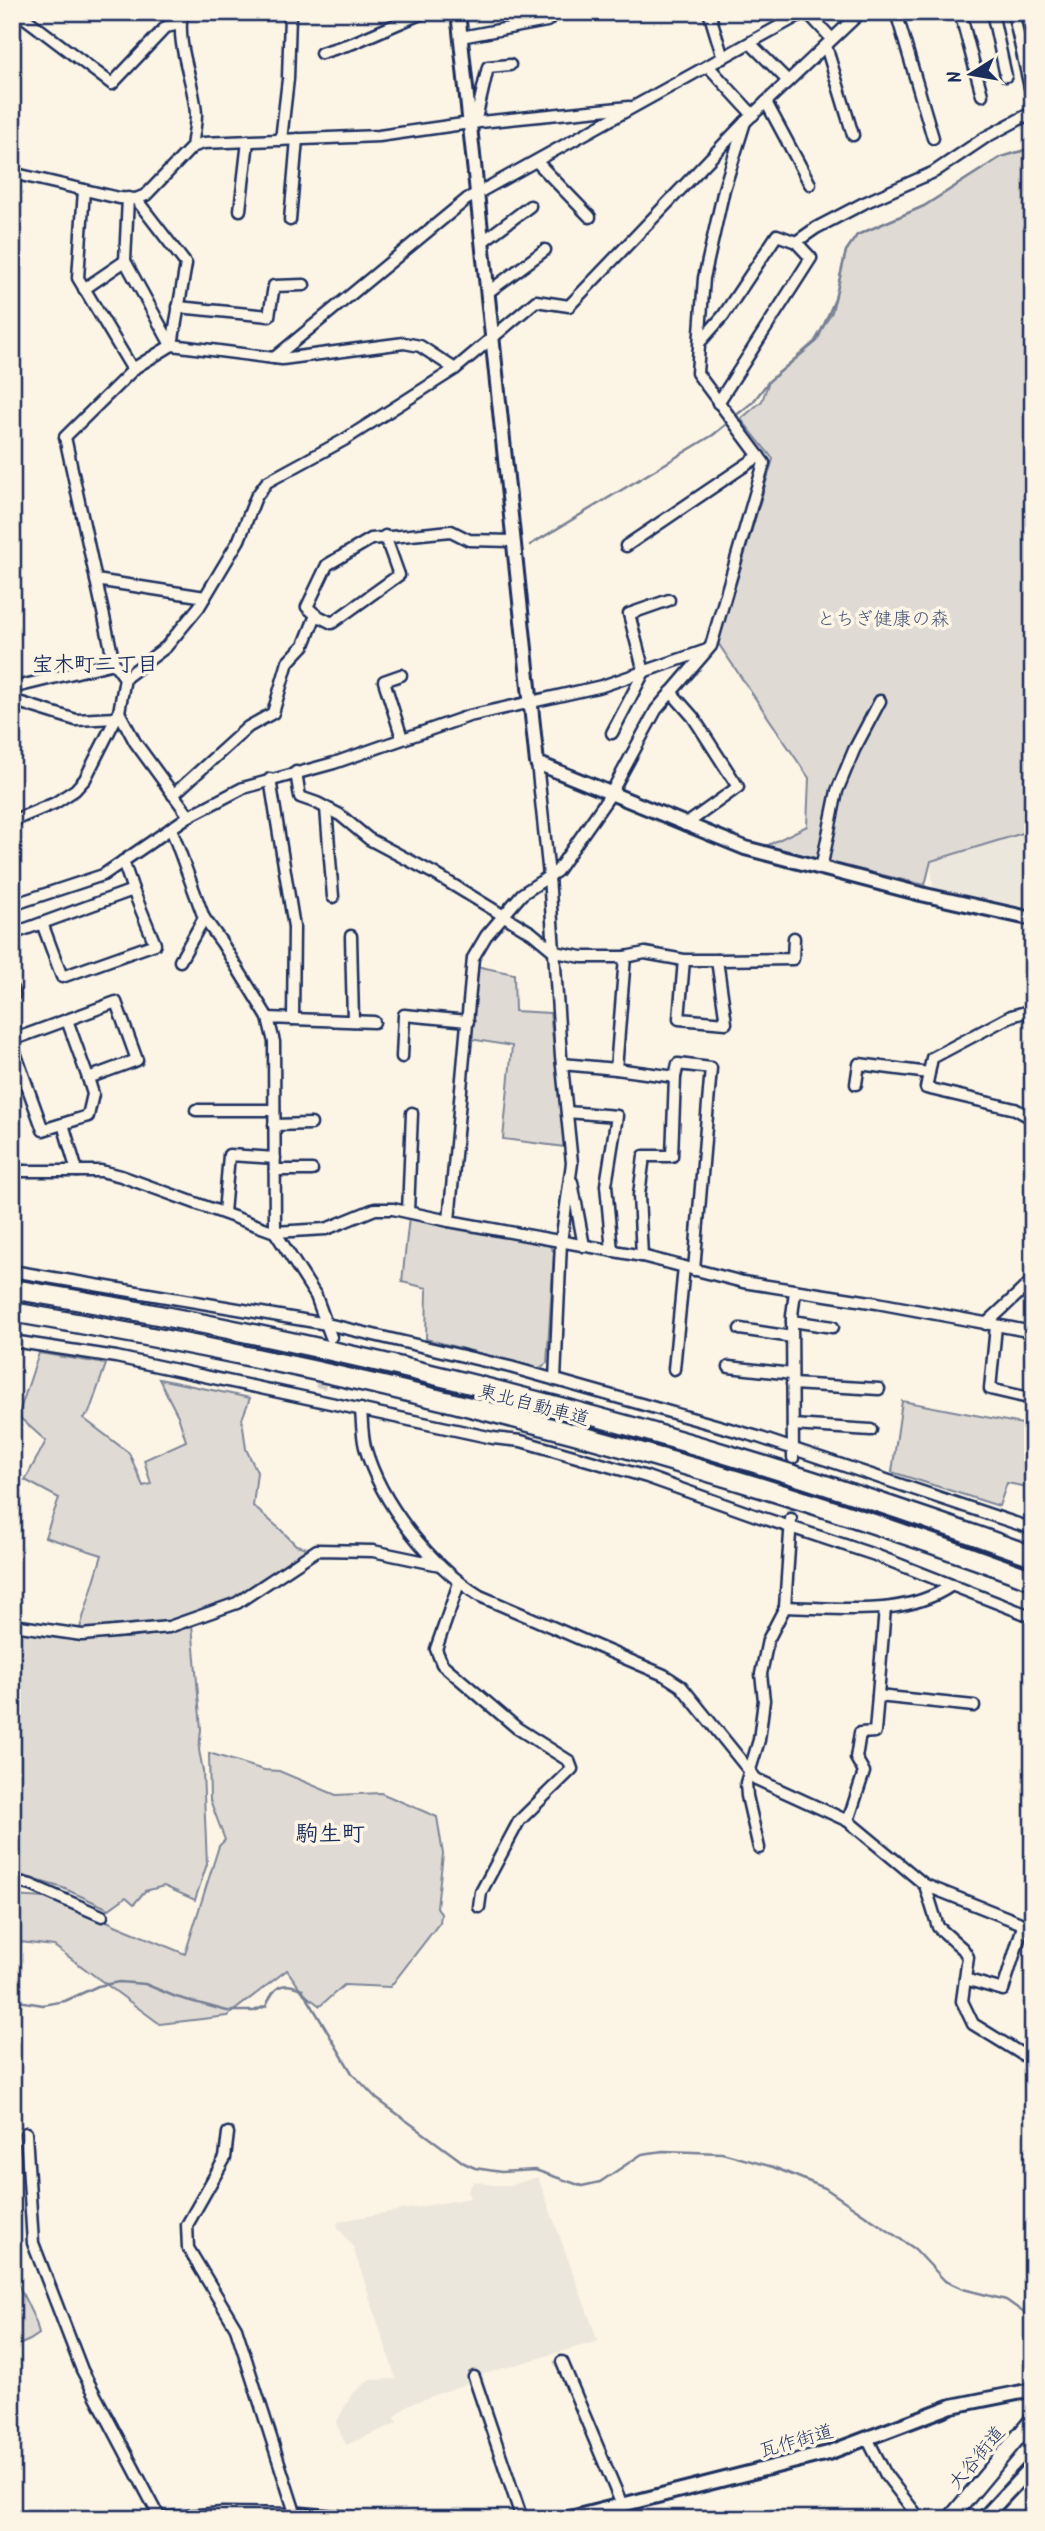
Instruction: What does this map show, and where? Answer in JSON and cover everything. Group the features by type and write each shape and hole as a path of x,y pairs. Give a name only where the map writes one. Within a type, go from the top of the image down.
{"highway":[{"name":"東北自動車道","path":"12,1289 237,1332 496,1391 780,1471 1033,1556"},
{"name":"東北自動車道","path":"12,1312 226,1353 492,1414 775,1493 1033,1580"}],"main road":[{"name":"大谷街道","path":"950,2519 1033,2419"}],"street":[{"path":"18,12 113,84 166,27 180,24"},
{"path":"182,12 182,47 196,115 192,147"},
{"path":"321,53 353,43 425,12"},
{"path":"458,12 473,123 486,293 549,876 572,1163 561,1242 555,1380"},
{"path":"461,37 547,21 556,12"},
{"path":"709,12 723,58"},
{"path":"274,358 467,199 806,12 829,43 853,135"},
{"path":"12,821 55,803 75,790 85,779 118,715 125,678 166,647 205,597 239,540 256,497 267,482 344,440 455,369 536,301 569,306 748,119 861,12"},
{"path":"896,12 933,138"},
{"path":"960,12 982,95"},
{"path":"992,12 1006,76"},
{"path":"1013,12 1033,101"},
{"path":"281,140 288,79 290,16"},
{"path":"750,43 788,81"},
{"path":"473,123 488,67 510,65"},
{"path":"708,66 748,119"},
{"path":"766,102 810,184"},
{"path":"12,173 132,198 146,195 192,147 203,143 379,136 633,106"},
{"path":"796,242 816,228 864,203 934,172 986,136 1033,112"},
{"path":"449,1221 473,958 486,936 522,894 557,871 610,795 656,710 711,646 764,463 697,373 704,278 724,190 748,119"},
{"path":"290,220 297,139"},
{"path":"240,210 248,141"},
{"path":"537,162 590,217"},
{"path":"84,190 78,278 133,370"},
{"path":"132,198 125,261 172,345"},
{"path":"132,198 186,264 172,345"},
{"path":"482,242 530,206"},
{"path":"699,342 723,316 777,235 796,242 811,258 719,402"},
{"path":"486,293 545,250"},
{"path":"84,289 125,261"},
{"path":"178,307 269,316 274,286 304,285"},
{"path":"125,678 114,663 65,437 133,370 172,345 282,359 404,343 420,346 455,369"},
{"path":"626,546 759,456"},
{"path":"385,536 399,575 332,623 307,607 327,565 371,539 385,536 451,531 469,540 512,541"},
{"path":"96,580 205,597"},
{"path":"612,733 644,672 629,614 669,600"},
{"path":"173,795 248,727 273,713 288,662 304,645 316,615"},
{"path":"12,905 103,874 189,816 243,788 334,763 469,716 602,686 708,650"},
{"path":"12,688 114,663"},
{"path":"401,675 384,681 402,738"},
{"path":"671,692 693,717 738,787 685,825"},
{"path":"12,700 76,719 118,715"},
{"path":"821,869 837,792 854,750 880,701"},
{"path":"118,715 189,816"},
{"path":"537,764 745,848 821,869 1033,919"},
{"path":"296,772 300,797 326,808 369,839 435,874 532,933 555,952 582,957 625,957 645,953 684,960 717,961 793,959 794,938"},
{"path":"270,779 294,927 293,1019"},
{"path":"326,808 333,897"},
{"path":"171,828 204,918 268,1018 274,1042 275,1232 316,1296 331,1337"},
{"path":"42,923 62,977 155,944 123,861"},
{"path":"12,934 133,890"},
{"path":"180,961 204,918"},
{"path":"351,936 353,1021"},
{"path":"616,1069 625,957"},
{"path":"684,960 678,1019 726,1023 717,961"},
{"path":"12,989 15,995 12,996"},
{"path":"14,1041 116,1003 137,1060 88,1078"},
{"path":"1033,1010 1011,1016 932,1058 926,1088 1015,1110 1033,1119"},
{"path":"402,1057 404,1015 468,1021"},
{"path":"268,1018 374,1022"},
{"path":"12,1023 14,1041 43,1130 88,1116 93,1094 67,1020"},
{"path":"562,1064 675,1077"},
{"path":"856,1084 859,1064 929,1073"},
{"path":"642,1256 639,1195 644,1156 672,1156 675,1077 678,1065 710,1068 689,1268 674,1369"},
{"path":"196,1110 274,1110"},
{"path":"567,1111 617,1116 606,1185 612,1251"},
{"path":"408,1212 412,1113"},
{"path":"62,1124 77,1171"},
{"path":"274,1125 311,1124"},
{"path":"224,1213 229,1155 275,1158"},
{"path":"275,1170 312,1170"},
{"path":"12,1171 101,1171 275,1232 326,1229 375,1209 394,1209 642,1256 743,1282 1033,1332"},
{"path":"571,1175 584,1246"},
{"path":"12,1271 327,1324 555,1380 1033,1529"},
{"path":"1033,1280 991,1325 990,1389 1033,1399"},
{"path":"793,1453 792,1321 795,1290"},
{"path":"792,1321 833,1326"},
{"path":"740,1329 792,1337"},
{"path":"12,1341 116,1357 493,1438 521,1441 647,1477 791,1523 1033,1617"},
{"path":"729,1367 792,1379 879,1390"},
{"path":"317,1399 320,1388"},
{"path":"361,1409 365,1448 400,1520 459,1583 480,1596 664,1675 681,1686 757,1779 848,1821 925,1885 1023,1926 1033,1933"},
{"path":"793,1425 871,1430"},
{"path":"759,1849 746,1783 759,1740 764,1700 761,1674 768,1640 785,1607 791,1523"},
{"path":"12,1622 20,1626 82,1635 169,1627 237,1603 317,1550 373,1551 441,1565"},
{"path":"459,1583 436,1649 442,1664 517,1728 569,1761 572,1769 519,1822 481,1892 479,1908"},
{"path":"785,1607 885,1608 912,1604 937,1595 952,1585"},
{"path":"848,1821 863,1772 856,1758 860,1733 875,1732 885,1608"},
{"path":"878,1696 974,1706"},
{"path":"12,1880 31,1885 102,1916"},
{"path":"925,1885 938,1927 963,1949 968,1957 962,2001 973,2024 1033,2061"},
{"path":"965,1979 1003,1990 1023,1926 1033,1919"},
{"path":"26,2133 33,2243 82,2370 155,2518 222,2513 353,2519"},
{"path":"228,2133 225,2158 187,2225 188,2248 236,2328 297,2517"},
{"path":"562,2362 622,2505"},
{"path":"474,2377 522,2519"},
{"name":"瓦作街道","path":"566,2519 828,2453 952,2406 1032,2389"},
{"path":"867,2438 886,2475 920,2519"},
{"path":"983,2519 1033,2465"}],"shaded area":[{"path":"1033,832 1033,912 933,889 931,861"},
{"path":"538,2177 598,2341 474,2377 468,2383 408,2405 395,2417 397,2423 346,2445 336,2423 351,2395 369,2380 396,2379 353,2247 337,2226 339,2221 470,2198 468,2191 474,2181 511,2185"}],"green space":[{"name":"とちぎ健康の森","path":"1033,147 1033,830 931,861 925,885 766,846 807,826 809,778 718,643 773,459 741,419 762,401 769,381 814,342 832,312 846,251 857,235 924,206 1001,157"},
{"path":"476,966 514,974 515,1011 550,1013 565,1147 503,1139 512,1046 470,1039"},
{"path":"409,1217 549,1245 554,1252 547,1363 538,1369 426,1339 427,1288 402,1282"},
{"path":"39,1353 106,1364 89,1413 83,1418 129,1453 143,1486 151,1484 144,1460 186,1441 178,1416 159,1379 250,1398 242,1419 246,1449 257,1472 253,1506 296,1545 311,1549 227,1607 183,1620 79,1631 102,1555 45,1537 59,1498 25,1480 46,1441 18,1416"},
{"path":"902,1401 1033,1426 1033,1488 1007,1483 999,1506 892,1472"},
{"path":"12,1624 78,1636 127,1638 192,1624 201,1729 199,1750 203,1771 207,1864 195,1900 164,1886 145,1891 134,1904 126,1897 109,1909 63,1888 12,1873"},
{"path":"209,1753 264,1770 279,1771 336,1795 381,1793 437,1817 443,1854 437,1907 441,1914 440,1922 390,1987 344,1985 320,2006 304,1994 287,1970 227,2016 160,2024 54,1946 12,1941 12,1896 64,1899 115,1925 185,1954 219,1846 225,1840 210,1800"},
{"path":"12,2272 39,2334 12,2348"}],"waterway":[{"path":"734,417 753,402 769,381 817,341 835,299 846,251 857,235 924,206 1001,157 1033,148"},
{"path":"530,545 713,435 729,422"},
{"path":"12,2000 43,2005 65,2001 98,1986 119,1982 145,1984 176,1997 227,2011 254,2011 266,2006 279,1987 295,1986 302,1989 352,2073 377,2099 464,2163 475,2168 501,2172 535,2170 582,2186 600,2182 642,2154 663,2151 722,2153 773,2167 825,2188 915,2249 945,2281 963,2289 1006,2300 1033,2319"}],"tunnel":[{"path":"320,1388 329,1348"},
{"path":"791,1519 793,1458"}],"district":[{"name":"宝木町二丁目","path":"95,664"},
{"name":"駒生町","path":"330,1833"}]}
